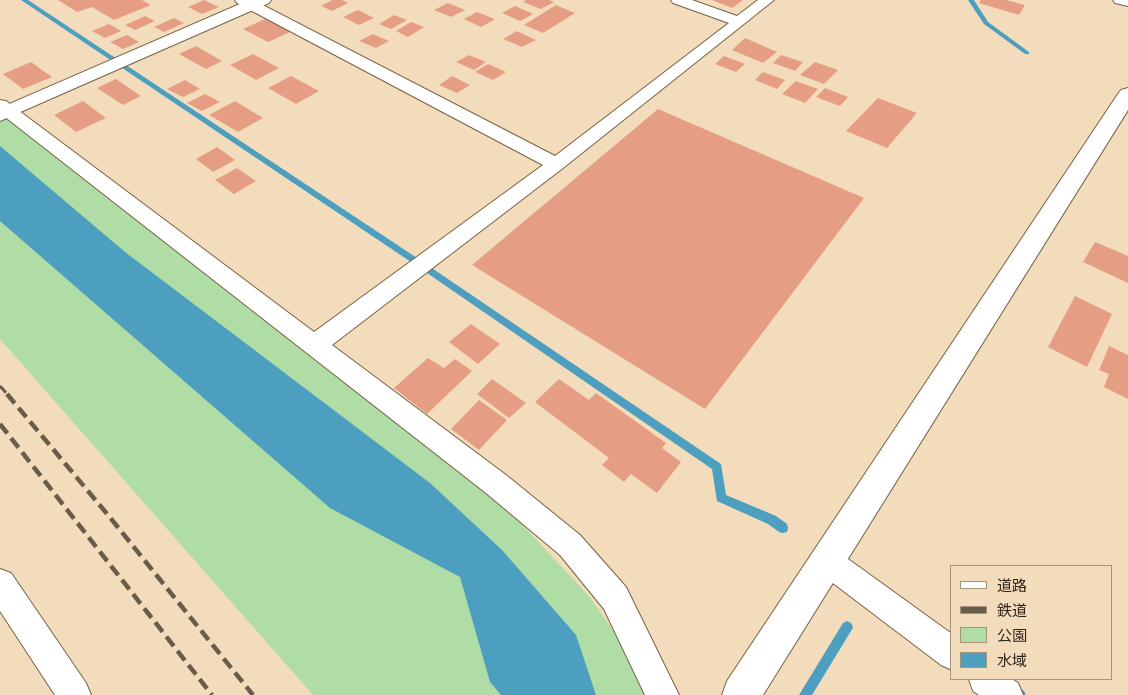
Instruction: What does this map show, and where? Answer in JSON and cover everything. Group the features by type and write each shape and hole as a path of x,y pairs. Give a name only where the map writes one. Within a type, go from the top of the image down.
{"street":[{"path":"678,0 738,21"},
{"path":"314,345 556,164 767,0"},
{"path":"1120,0 1128,2"},
{"path":"3,111 105,69 252,2 556,164"},
{"path":"741,695 837,569 1128,94"},
{"path":"3,111 496,484 570,545 615,598 662,695"},
{"path":"837,569 950,652"},
{"path":"0,584 74,695"},
{"path":"985,680 1006,695"}],"green space":[{"path":"0,103 453,451 589,596 658,695 313,695 0,339"}],"water":[{"path":"0,146 125,252 430,483 502,550 576,635 596,695 501,695 490,682 460,577 330,508 0,221"}],"building":[{"path":"58,0 142,0 151,5 114,20 92,7 77,12"},
{"path":"204,0 219,7 202,14 188,7"},
{"path":"332,0 342,0 348,3 332,11 321,6"},
{"path":"526,0 549,0 554,2 541,9 523,2"},
{"path":"712,0 743,0 732,8"},
{"path":"981,0 1006,0 1025,5 1019,15 979,3"},
{"path":"448,3 465,10 451,17 434,10"},
{"path":"556,5 575,13 543,33 524,25"},
{"path":"515,6 533,14 520,21 502,13"},
{"path":"358,10 374,18 359,25 343,17"},
{"path":"477,12 495,19 481,27 464,19"},
{"path":"394,15 407,20 391,29 379,24"},
{"path":"145,16 155,21 135,30 125,25"},
{"path":"174,18 184,23 164,32 154,27"},
{"path":"265,19 290,32 268,42 243,29"},
{"path":"411,22 424,27 408,37 396,31"},
{"path":"109,24 121,31 105,38 92,31"},
{"path":"517,31 536,40 522,47 503,39"},
{"path":"373,34 389,41 376,48 359,41"},
{"path":"127,35 139,42 123,49 110,42"},
{"path":"745,38 777,52 763,63 732,50"},
{"path":"196,46 222,61 206,69 179,54"},
{"path":"253,54 279,68 256,80 230,65"},
{"path":"469,55 486,62 474,70 456,62"},
{"path":"781,55 803,62 795,71 773,63"},
{"path":"724,56 745,64 736,72 715,64"},
{"path":"31,62 52,77 23,89 3,74"},
{"path":"815,62 838,70 824,84 800,75"},
{"path":"488,64 506,72 493,80 475,72"},
{"path":"763,72 785,80 777,89 755,80"},
{"path":"291,76 319,91 296,104 268,88"},
{"path":"452,76 470,85 457,93 439,85"},
{"path":"116,79 141,96 123,105 97,88"},
{"path":"185,80 200,89 183,97 167,89"},
{"path":"796,81 818,89 805,103 782,94"},
{"path":"825,88 848,97 840,106 816,97"},
{"path":"205,94 220,102 202,111 187,103"},
{"path":"878,98 917,113 887,148 846,131"},
{"path":"83,101 106,118 76,132 54,115"},
{"path":"235,101 263,118 238,132 209,115"},
{"path":"658,109 864,198 705,409 472,265"},
{"path":"217,147 235,160 213,172 196,159"},
{"path":"237,168 256,181 234,194 215,180"},
{"path":"1095,242 1128,256 1128,283 1083,262"},
{"path":"1075,296 1112,314 1087,367 1048,347"},
{"path":"471,324 500,344 478,364 449,342"},
{"path":"1109,346 1128,355 1128,399 1104,387 1109,374 1099,370"},
{"path":"428,358 444,368 455,359 472,371 427,414 394,388"},
{"path":"492,379 526,403 509,418 477,394"},
{"path":"559,379 589,400 596,393 666,443 662,448 681,462 657,493 631,474 624,482 602,465 609,458 535,402"},
{"path":"479,400 507,420 479,450 451,429"}],"waterway":[{"path":"24,0 414,260 717,467 721,498 772,520 783,528"},
{"path":"971,0 986,23 1027,53"},
{"path":"805,695 847,627"},
{"path":"999,680 1020,695"}],"railway":[{"path":"0,386 8,395"},
{"path":"7,394 108,515 253,695"},
{"path":"0,424 212,695"}]}
